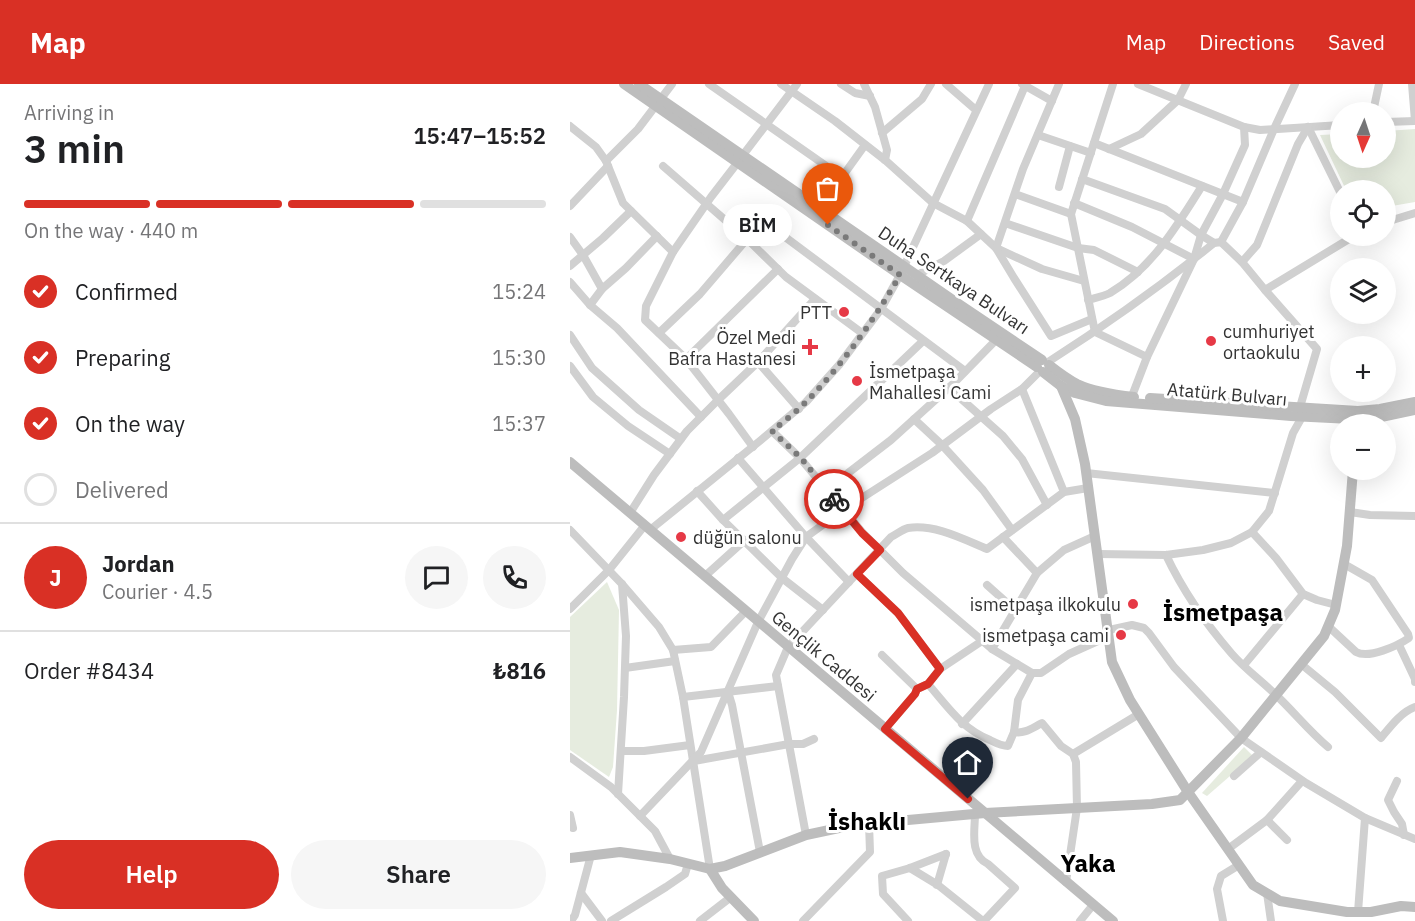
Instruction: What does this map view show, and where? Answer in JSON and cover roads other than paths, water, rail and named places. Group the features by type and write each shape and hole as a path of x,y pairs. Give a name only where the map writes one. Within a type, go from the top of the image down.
{"main road":[{"name":"Duha Sertkaya Bulvarı","path":"624,84 658,103 902,271 917,275 1043,366"},
{"name":"Duha Sertkaya Bulvarı","path":"639,84 658,103"},
{"name":"Duha Sertkaya Bulvarı","path":"740,159 821,209 996,340 1083,387 1132,396 1298,414"},
{"name":"Atatürk Bulvarı","path":"1043,366 1061,386 1074,393 1096,399 1330,416"},
{"path":"1072,381 1112,662 1130,700 1188,792 1253,885 1280,901 1365,915 1414,904"},
{"path":"1061,386 1076,415"},
{"path":"1076,415 1081,406 1096,399"},
{"path":"1368,414 1415,402"},
{"name":"Atatürk Bulvarı","path":"1396,414 1415,410"},
{"name":"Gençlik Caddesi","path":"570,462 746,610 980,813 1113,921"},
{"path":"570,858 620,852 670,859 710,870 806,835 869,823 980,813 1152,804 1180,800 1241,738 1324,636 1336,605 1344,564 1352,480"},
{"path":"710,870 722,888 754,921"}],"street":[{"path":"570,206 638,129 672,84"},
{"path":"709,84 842,177"},
{"path":"781,84 835,121 885,160 933,203 967,221 981,234 996,248 1051,336 1092,319"},
{"path":"753,447 686,359 645,321 646,306 673,252 797,84"},
{"path":"841,84 855,93 870,96"},
{"path":"864,84 875,107 887,150 885,160"},
{"path":"882,133 922,99 931,84"},
{"path":"946,84 976,110"},
{"path":"570,609 648,527 697,491 799,409 839,365 881,309 902,271 989,84"},
{"path":"996,248 1023,169 1059,84"},
{"path":"1095,332 1071,214 1113,84"},
{"path":"1138,84 1244,127 1260,130 1330,125"},
{"path":"1109,149 1141,134 1178,100 1186,84"},
{"path":"640,816 701,752 759,622 806,537 1022,389 1043,366 1095,332 1218,242 1243,202 1295,84"},
{"path":"1375,102 1379,84"},
{"path":"1396,122 1415,121 1412,84"},
{"path":"967,221 1024,85 1052,101"},
{"path":"570,126 596,147 607,164 624,203 673,252"},
{"path":"1132,396 1147,357 1194,260 1201,235 1245,145 1244,127"},
{"path":"1308,127 1334,180"},
{"path":"1242,262 1257,245 1298,144 1308,127"},
{"path":"1038,135 1091,153"},
{"path":"1094,143 1243,202"},
{"path":"821,209 865,145"},
{"path":"1059,187 1070,146"},
{"path":"663,166 747,239 786,277 862,333"},
{"path":"1082,179 1165,209 1201,235 1218,242 1242,262 1317,349 1269,511 1252,532 1231,543 1203,550 1166,555 1098,554"},
{"path":"1088,300 1109,294 1138,272 1164,244 1202,186"},
{"path":"1015,194 1071,214"},
{"path":"1074,203 1132,227 1194,260"},
{"path":"570,266 631,211"},
{"path":"1396,219 1415,213"},
{"path":"658,333 700,294 765,218"},
{"path":"1005,223 1078,248 1094,250 1138,272"},
{"path":"777,231 966,371"},
{"path":"917,275 944,261 981,234"},
{"path":"590,305 602,289 657,236"},
{"path":"570,237 602,289"},
{"path":"1265,290 1338,246"},
{"path":"996,248 1042,269 1084,281"},
{"path":"686,359 778,269"},
{"path":"570,282 702,417"},
{"path":"630,513 654,475 681,439 758,363 815,299"},
{"path":"1095,332 1147,357"},
{"path":"570,335 592,368 639,410 681,439"},
{"path":"826,490 891,440 949,388 996,340"},
{"path":"723,520 801,458 923,341"},
{"path":"758,363 799,409"},
{"path":"570,366 593,397 628,426 670,454"},
{"path":"949,388 1003,436 1022,459 1047,505"},
{"path":"1022,389 1064,492"},
{"path":"914,419 942,445 983,490 1012,530"},
{"path":"772,431 801,458 862,533 903,573 992,649 1032,673 1041,673 1069,654 1109,633 1132,625 1144,628 1174,667 1241,738 1302,780 1365,818 1415,839"},
{"path":"738,458 806,537 849,582"},
{"path":"1086,473 1275,493"},
{"path":"806,835 776,675 788,647 891,537 907,528 948,532 987,549 1064,492 1088,488"},
{"path":"697,491 782,578 823,610"},
{"path":"1350,512 1415,516"},
{"path":"570,530 622,584 659,627 673,650 710,870"},
{"path":"1252,532 1276,558 1303,594 1336,605"},
{"path":"992,649 1037,573 1064,550 1095,536"},
{"path":"1003,537 1037,573"},
{"path":"705,576 745,540"},
{"path":"1166,555 1178,579 1200,612 1233,655 1328,747"},
{"path":"1328,626 1361,655 1399,645 1409,638 1372,580 1344,564"},
{"path":"857,574 898,613 940,669"},
{"path":"618,794 626,636 622,584"},
{"path":"987,585 1015,610"},
{"path":"1244,665 1303,594"},
{"path":"673,650 711,647 746,610"},
{"path":"885,729 917,689 928,684 940,669 982,641"},
{"path":"1399,645 1415,682"},
{"path":"882,655 917,689"},
{"path":"625,669 675,661"},
{"path":"962,724 1017,664"},
{"path":"1301,664 1335,692 1381,738 1408,709 1415,707"},
{"path":"928,684 962,724 980,736 1008,746 1014,732 1018,700 1032,673"},
{"path":"682,697 778,686"},
{"path":"728,692 742,752 760,852"},
{"path":"1073,754 1139,714"},
{"path":"1014,732 1026,732 1042,723 1061,746 1073,754 1076,762 1077,808 1066,882"},
{"path":"693,761 789,744 803,744 814,739"},
{"path":"621,751 644,751 690,745"},
{"path":"1234,776 1261,752"},
{"path":"570,758 611,787 655,831 670,859"},
{"path":"1228,849 1268,820 1302,780"},
{"path":"1397,781 1388,800 1402,824 1404,835"},
{"path":"910,868 937,885 984,921 1015,888 983,862 975,850 980,813"},
{"path":"570,815 573,828"},
{"path":"1365,818 1365,915"},
{"path":"1268,820 1287,840"},
{"path":"807,920 870,852 869,823"},
{"path":"908,921 883,894 882,876 946,854 937,885"},
{"path":"571,921 575,915 591,855"},
{"path":"611,921 685,873 688,864"},
{"path":"1223,921 1217,889 1221,876 1239,865"},
{"path":"581,893 602,921"},
{"path":"1267,893 1271,921"},
{"path":"700,921 731,897"},
{"path":"1080,921 1093,905"},
{"path":"894,921 900,911"}],"place":[{"name":"BİM","path":"828,225"},
{"name":"PTT","path":"844,312"},
{"name":"cumhuriyet ortaokulu","path":"1211,341"},
{"name":"Özel Medi Bafra Hastanesi","path":"810,347"},
{"name":"İsmetpaşa Mahallesi Cami","path":"857,381"},
{"name":"düğün salonu","path":"681,537"},
{"name":"ismetpaşa ilkokulu","path":"1133,604"},
{"name":"ismetpaşa cami","path":"1121,635"}],"district":[{"name":"İsmetpaşa","path":"1223,612"},
{"name":"İshaklı","path":"867,821"},
{"name":"Yaka","path":"1088,863"}]}
